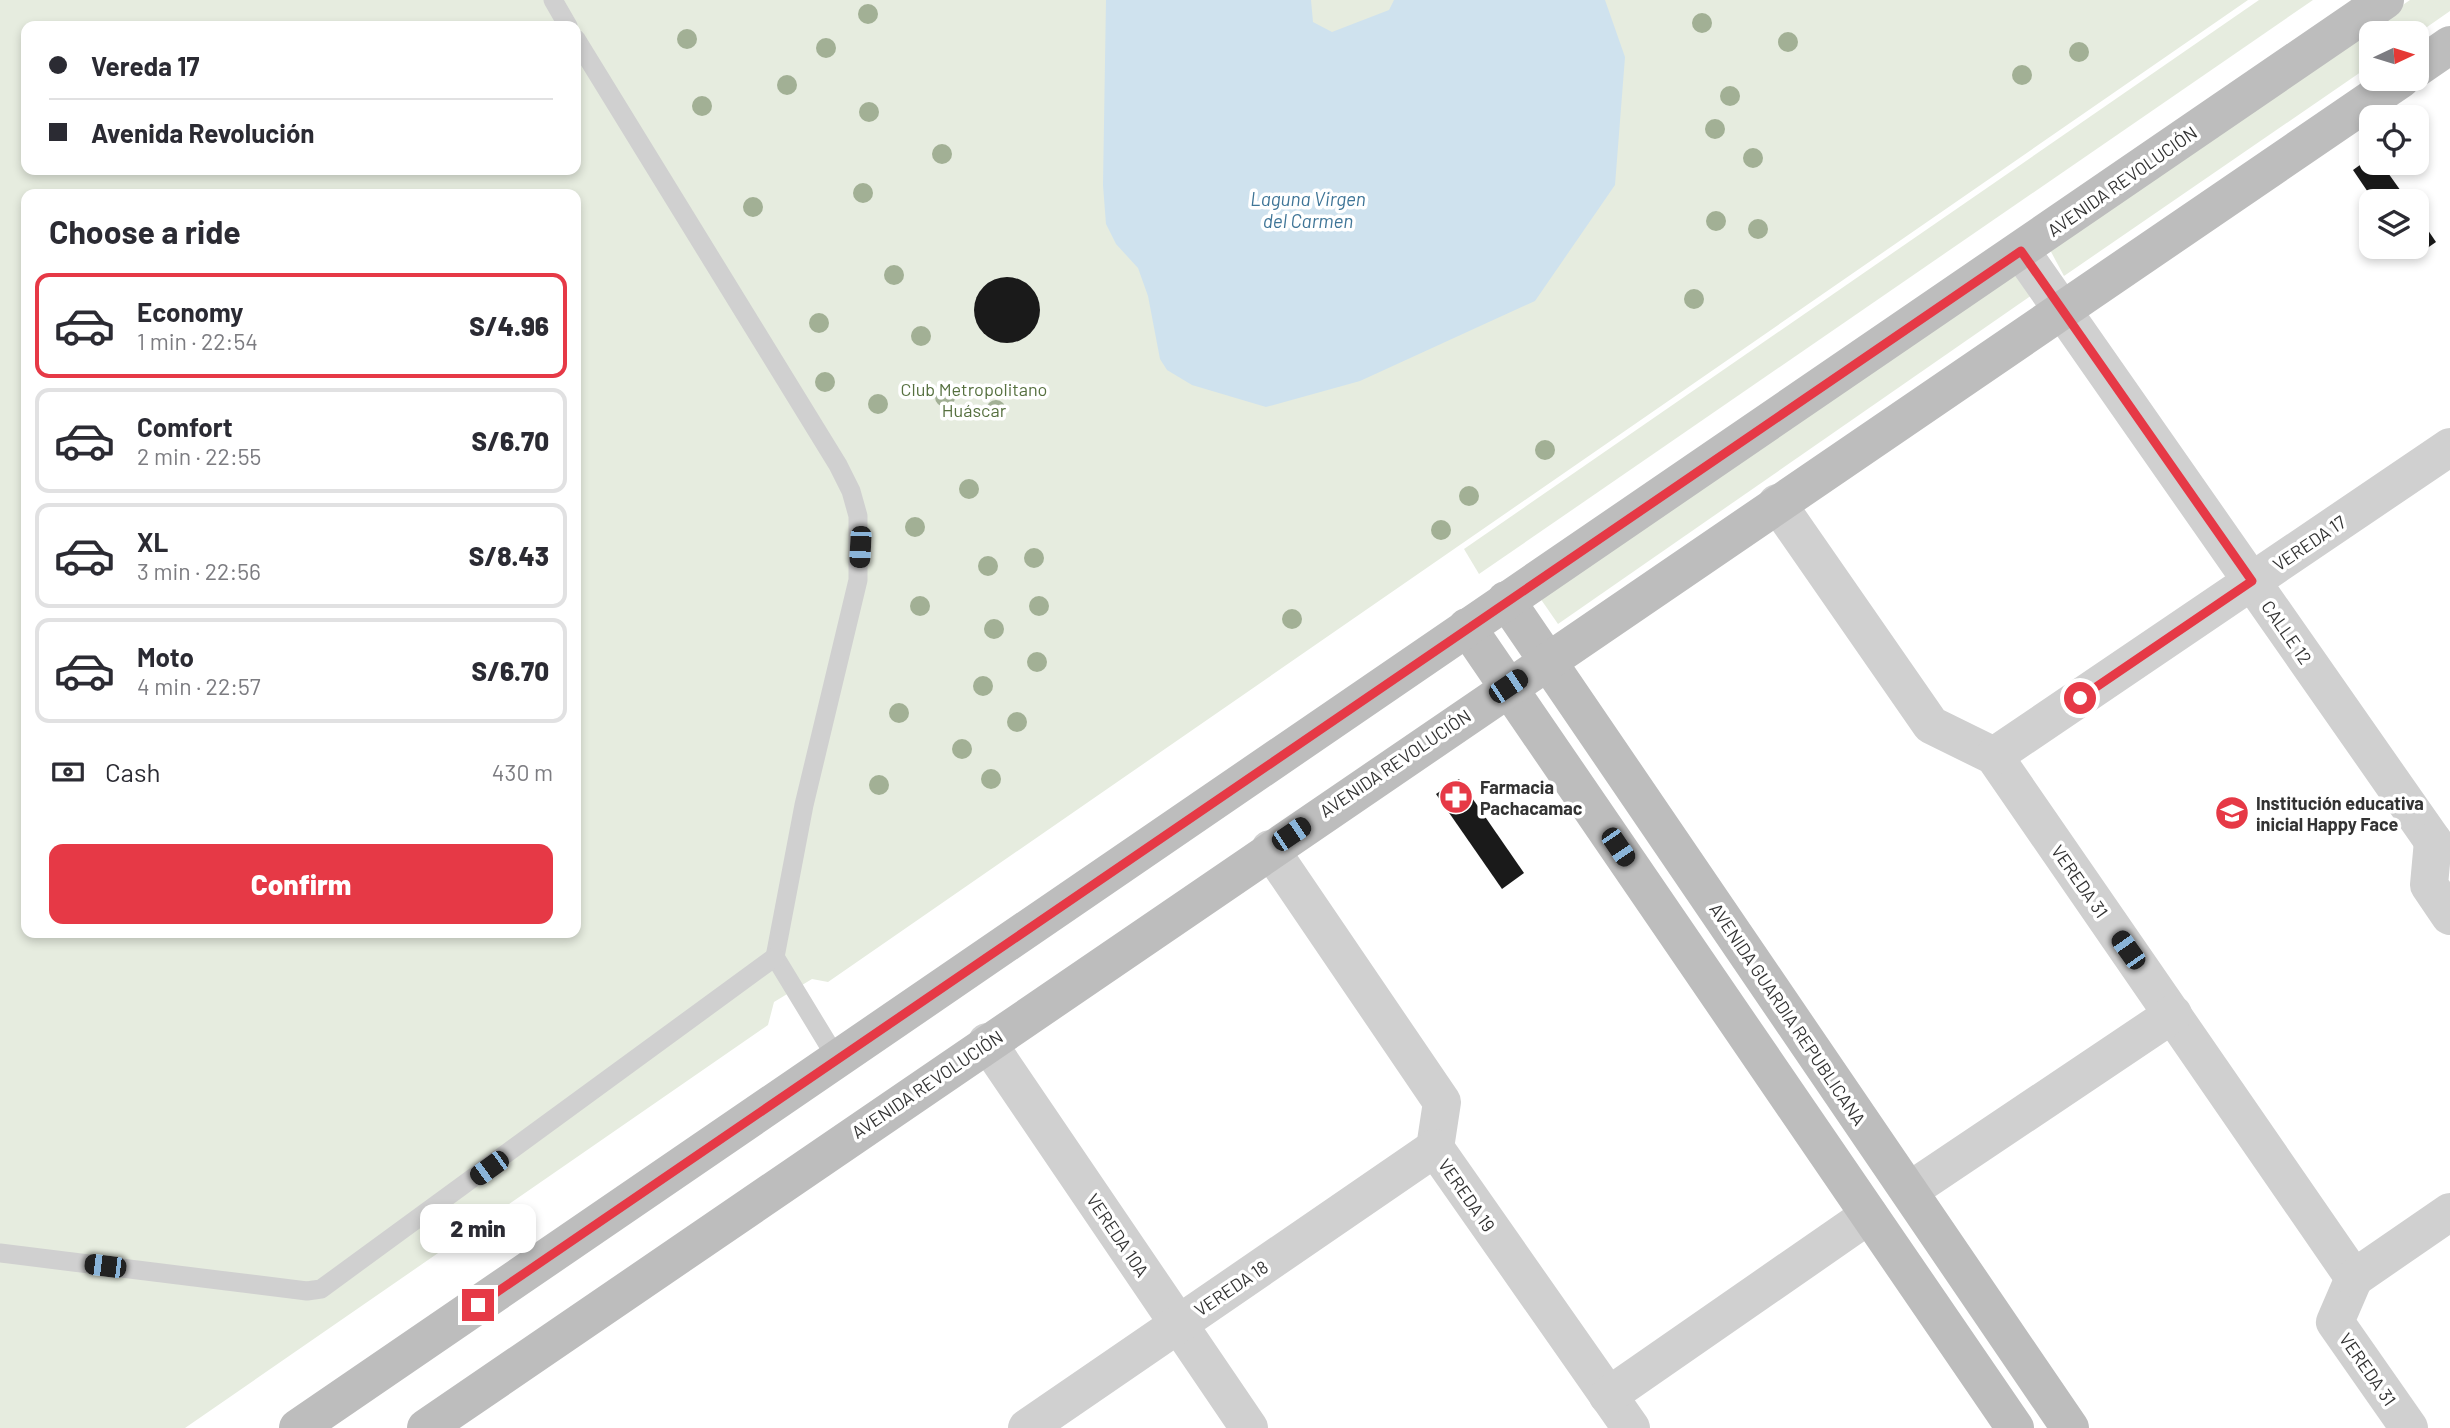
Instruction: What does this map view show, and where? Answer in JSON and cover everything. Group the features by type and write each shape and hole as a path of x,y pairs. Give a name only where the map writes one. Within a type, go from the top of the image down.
{"street":[{"name":"AVENIDA REVOLUCIÓN","path":"298,1428 2385,0"},
{"path":"2429,60 2450,45"},
{"name":"AVENIDA REVOLUCIÓN","path":"426,1428 1508,686 2383,91"},
{"name":"CALLE 12","path":"2021,251 2252,581 2442,835"},
{"name":"VEREDA 17","path":"1994,756 2450,447"},
{"name":"VEREDA 31","path":"1777,503 1931,725 1994,756 2354,1278 2335,1322 2409,1428"},
{"name":"AVENIDA GUARDIA REPUBLICANA","path":"1506,600 2070,1428"},
{"path":"1467,627 2015,1428"},
{"path":"2442,835 2429,885 2450,916"},
{"name":"VEREDA 19","path":"1270,849 1442,1102 1435,1148 1631,1428"},
{"path":"1909,1191 2173,1014"},
{"name":"VEREDA 10A","path":"987,1042 1249,1428"},
{"name":"VEREDA 18","path":"1027,1428 1435,1148"},
{"path":"2354,1278 2450,1212"},
{"path":"1608,1396 1869,1215"}],"lane":[{"path":"553,0 565,21"},
{"path":"0,1253 307,1291 321,1289 775,957 833,676 858,580 858,516 851,491 838,465 581,47"},
{"path":"775,957 837,1059"}],"green space":[{"name":"Club Metropolitano Huáscar","path":"0,0 2248,0 828,982 812,979 774,1002 768,1025 185,1428 0,1428"},
{"path":"2259,0 2313,0 1479,574 1464,549"},
{"path":"2410,0 2450,0 2450,11 2429,26 2429,21 2379,21"},
{"path":"2359,35 2359,73 2064,276 2049,248"},
{"path":"2014,269 2032,295 1558,624 1540,598"}],"water":[{"name":"Laguna Virgen del Carmen","path":"1106,0 1311,0 1313,22 1332,32 1389,10 1394,0 1605,0 1625,57 1615,185 1535,301 1360,381 1266,407 1192,385 1167,370 1160,359 1148,296 1138,268 1116,244 1106,224 1103,185"}],"building":[{"path":"2359,166 2359,175 2390,175 2399,189 2366,189 2353,170"},
{"path":"2429,232 2436,242 2429,247"},
{"path":"1007,277 1030,287 1040,310 1030,333 1007,343 984,333 974,310 984,287"},
{"path":"1459,779 1524,873 1502,889 1436,794"}],"place":[{"name":"Farmacia Pachacamac","path":"1456,797"},
{"name":"Institución educativa inicial Happy Face","path":"2232,813"}],"route":[{"path":"478,1305 1506,600 2021,251 2252,581 2080,698"}]}
